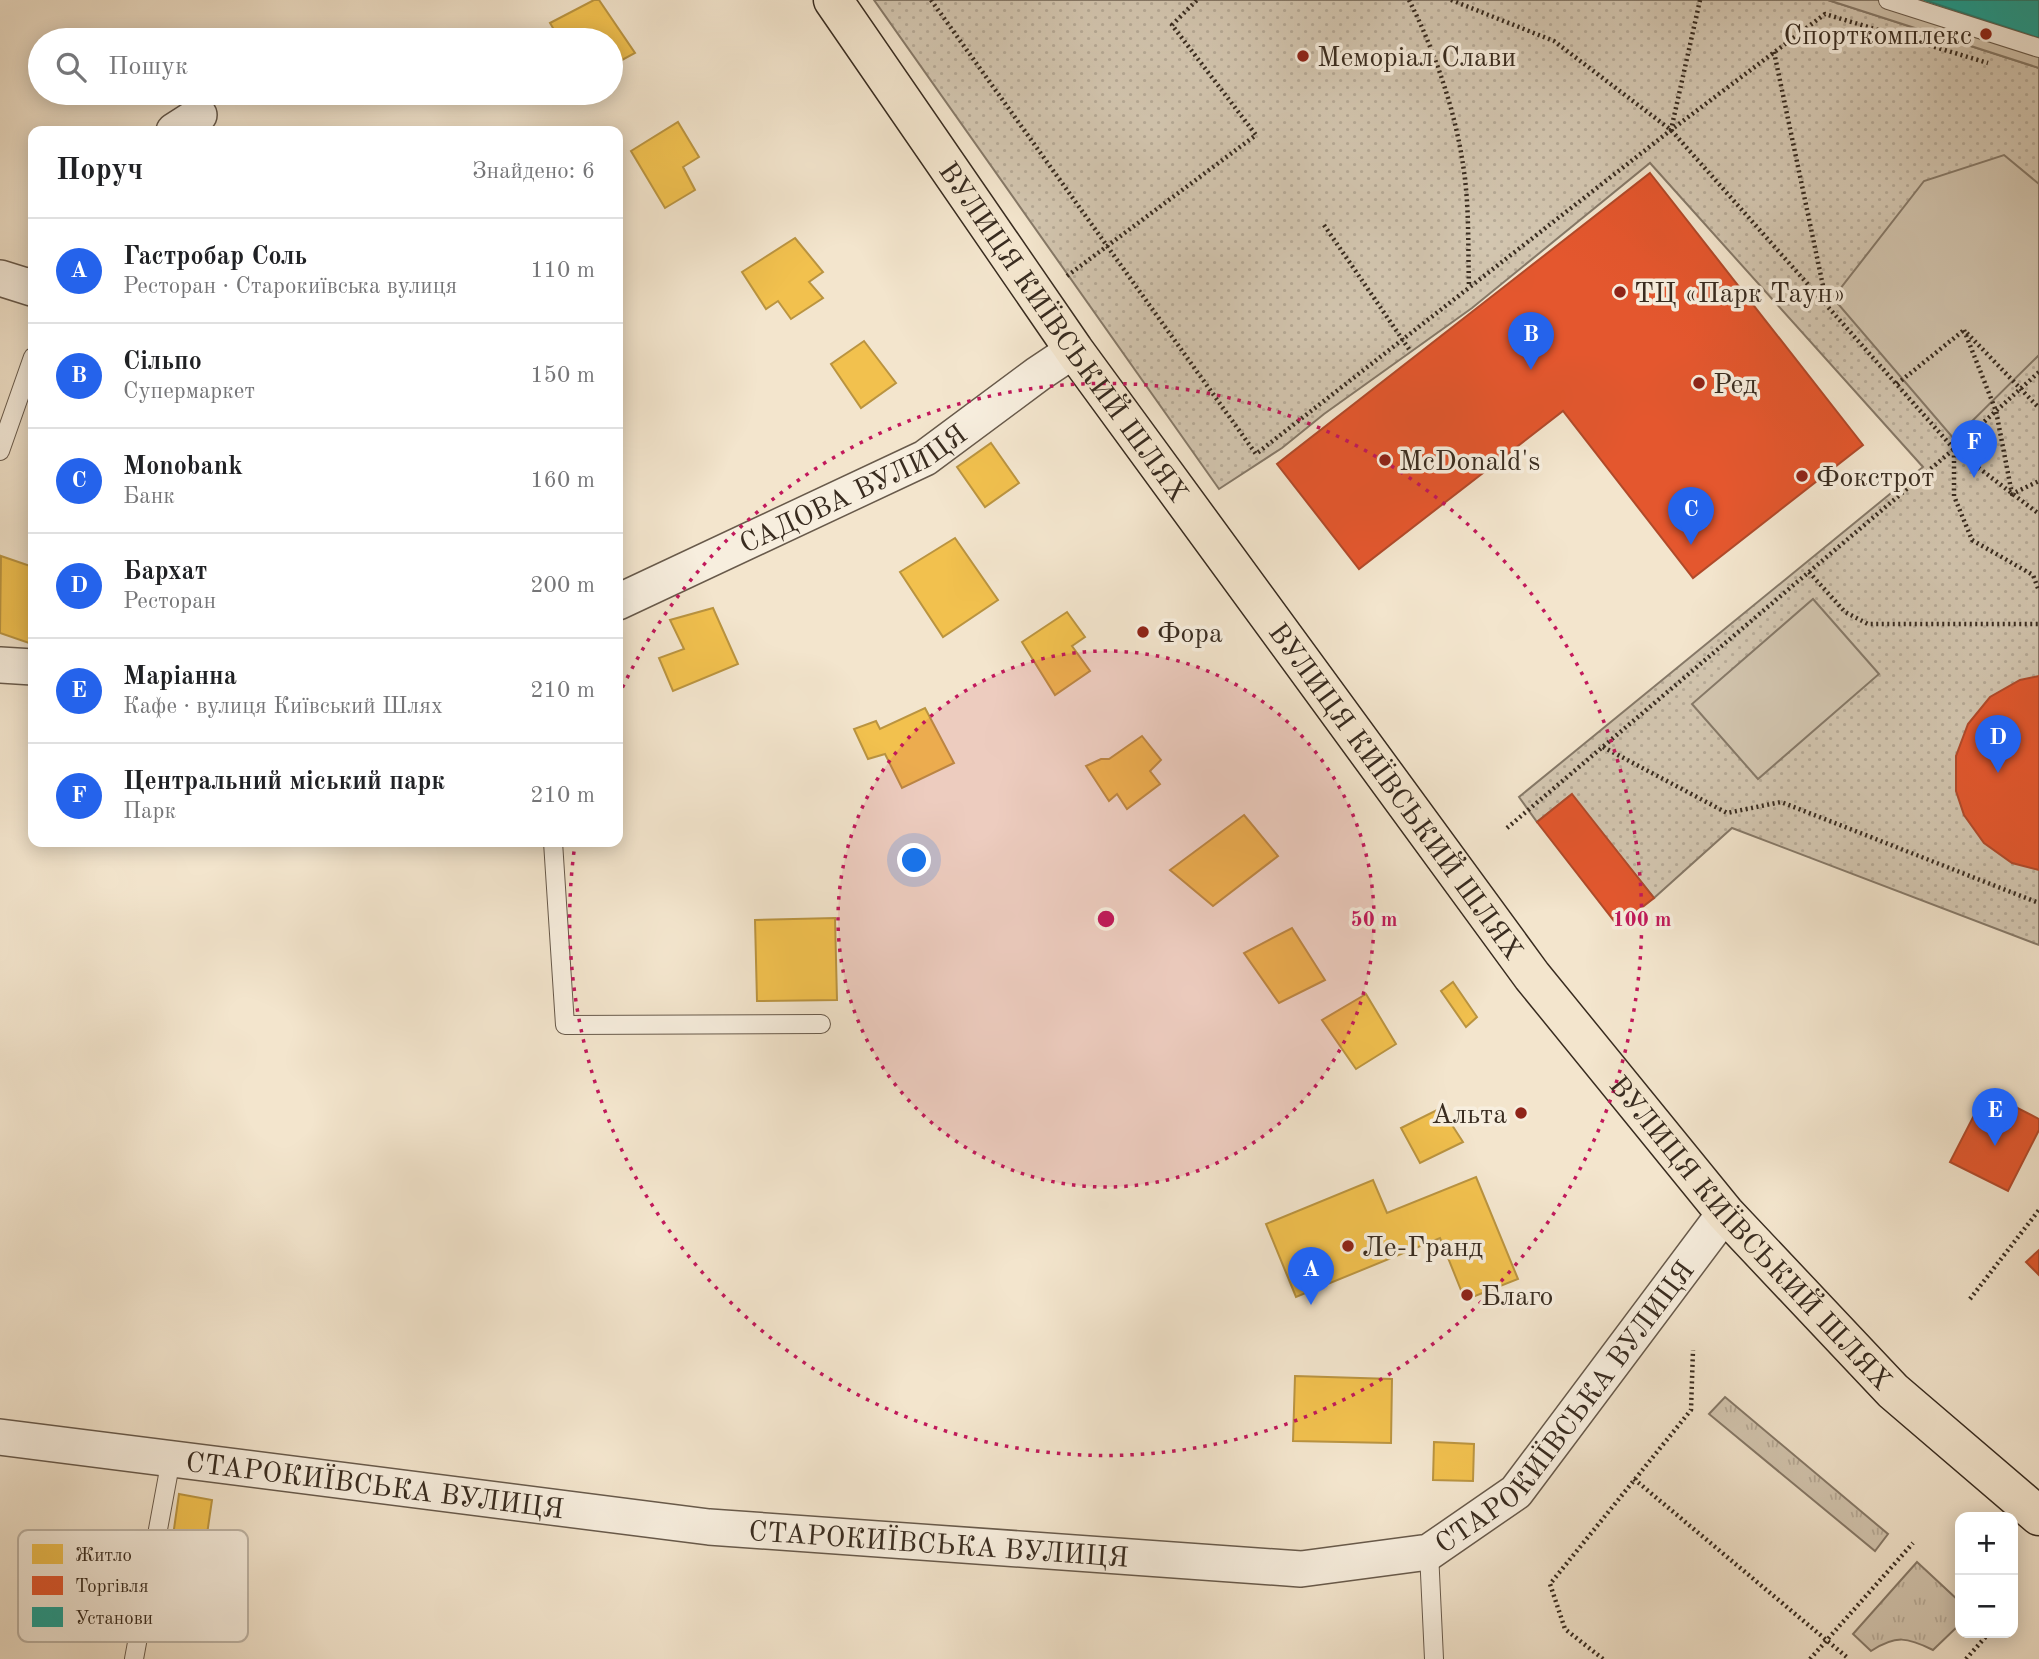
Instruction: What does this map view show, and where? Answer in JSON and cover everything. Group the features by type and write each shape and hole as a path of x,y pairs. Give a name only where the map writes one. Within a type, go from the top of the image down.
{"highway":[{"name":"ВУЛИЦЯ КИЇВСЬКИЙ ШЛЯХ","path":"833,0 1074,350 1524,965 1724,1213 1893,1391 2039,1516"}],"street":[{"path":"0,278 28,286"},
{"name":"САДОВА ВУЛИЦЯ","path":"623,600 925,458 1074,350"},
{"path":"0,665 28,667"},
{"name":"СТАРОКИЇВСЬКА ВУЛИЦЯ","path":"0,1437 737,1529 1301,1569 1429,1552 1516,1492 1724,1213"}],"lane":[{"path":"1888,0 2039,48"},
{"path":"0,451 28,372"},
{"path":"553,847 565,1025 821,1024"},
{"path":"158,1530 171,1459"},
{"path":"1429,1552 1434,1659"}],"path":[{"path":"931,0 1256,454 1469,286 1825,14 1989,64"},
{"path":"1038,297 1256,135 1172,25 1197,0"},
{"path":"1409,0 1426,34 1450,102 1466,188 1469,286"},
{"path":"1451,0 1554,41 1671,130 1954,449 2039,514"},
{"path":"1671,130 1700,0"},
{"path":"1774,52 1828,306"},
{"path":"1324,225 1411,352"},
{"path":"1897,384 1964,330"},
{"path":"1964,330 2039,408"},
{"path":"1964,330 1996,411 2012,494"},
{"path":"1507,828 1954,449 2039,372"},
{"path":"1954,449 1954,496 1972,540 2033,575 2039,591"},
{"path":"2012,494 2039,481"},
{"path":"1808,572 1845,612 1868,624 2039,624"},
{"path":"1603,747 1727,813 1781,802 2039,904"},
{"path":"1970,1299 2039,1210"},
{"path":"1603,1659 1564,1629 1550,1584 1690,1410 1693,1350"},
{"path":"1634,1479 1849,1659"},
{"path":"1810,1659 1913,1543"},
{"path":"1966,1659 1985,1638"}],"green space":[{"path":"874,0 1828,0 2039,68 2039,945 1732,828 1654,898 1571,795 1537,822 1519,797 1923,467 1650,163 1472,308 1324,414 1282,448 1219,489"},
{"name":"Спорткомплекс","path":"1828,0 2039,0 2039,68"},
{"path":"2004,155 2039,184 2039,355 1954,439 1833,298 1924,181"},
{"path":"1813,599 1879,674 1758,779 1692,704"},
{"path":"1725,1397 1888,1534 1875,1551 1709,1414"},
{"path":"1917,1562 1955,1597 1955,1629 1933,1650 1909,1640 1895,1640 1871,1651 1853,1634"}],"building: Житло":[{"path":"594,0 599,0 618,28 553,28 550,23"},
{"path":"623,35 635,53 623,60"},
{"path":"678,122 699,157 683,167 695,190 665,208 631,151"},
{"path":"795,238 823,272 809,282 823,298 791,319 778,301 766,309 742,272"},
{"path":"864,341 896,383 861,408 831,364"},
{"path":"991,443 1019,483 985,507 957,467"},
{"path":"955,538 998,600 943,637 900,572"},
{"path":"1,556 28,565 28,643 0,633"},
{"path":"713,608 738,664 673,691 659,658 684,649 670,620"},
{"path":"1067,612 1085,637 1072,646 1090,671 1055,695 1022,642"},
{"path":"925,708 954,763 902,788 885,754 868,759 854,729 876,721 880,729"},
{"path":"1142,736 1161,760 1150,771 1160,784 1127,809 1117,794 1109,801 1086,766 1101,759 1109,759"},
{"path":"1244,815 1278,856 1213,906 1170,870"},
{"path":"835,918 837,1000 757,1001 755,920"},
{"path":"1292,928 1325,980 1279,1003 1244,953"},
{"path":"1453,982 1477,1017 1466,1027 1441,991"},
{"path":"1366,994 1396,1044 1356,1069 1322,1020"},
{"path":"1441,1108 1463,1142 1420,1163 1401,1128"},
{"name":"Ле-Гранд","path":"1476,1177 1518,1279 1465,1300 1440,1238 1296,1297 1266,1224 1373,1180 1387,1213"},
{"path":"1295,1376 1392,1379 1391,1443 1293,1441"},
{"path":"1434,1442 1474,1444 1473,1481 1433,1480"},
{"path":"179,1494 212,1500 208,1530 174,1530"}],"building: Торгівля":[{"name":"ТЦ «Парк Таун»","path":"1650,173 1863,445 1693,578 1563,411 1359,569 1277,464"},
{"path":"2039,676 2039,870 2012,863 1984,843 1964,815 1956,791 1956,756 1968,724 1990,697 2020,680"},
{"path":"1572,794 1654,898 1618,926 1537,822"},
{"path":"1986,1092 2039,1119 2039,1130 2008,1191 1950,1162"},
{"path":"2039,1250 2039,1275 2026,1262"}],"building: Установи":[{"path":"1924,0 2039,0 2039,38"}],"place":[{"name":"Спорткомплекс","path":"1986,34"},
{"name":"Mеморіал Слави","path":"1303,56"},
{"name":"ТЦ «Парк Таун»","path":"1620,292"},
{"name":"Сільпо","path":"1531,370"},
{"name":"Ред","path":"1699,383"},
{"name":"McDonald's","path":"1385,460"},
{"name":"Фокстрот","path":"1802,476"},
{"name":"Центральний міський парк","path":"1974,478"},
{"name":"Monobank","path":"1691,545"},
{"name":"Фора","path":"1143,632"},
{"name":"Бархат","path":"1998,773"},
{"name":"Альта","path":"1521,1113"},
{"name":"Маріанна","path":"1995,1146"},
{"name":"Ле-Гранд","path":"1348,1246"},
{"name":"Благо","path":"1467,1295"},
{"name":"Гастробар Соль","path":"1311,1305"}]}
